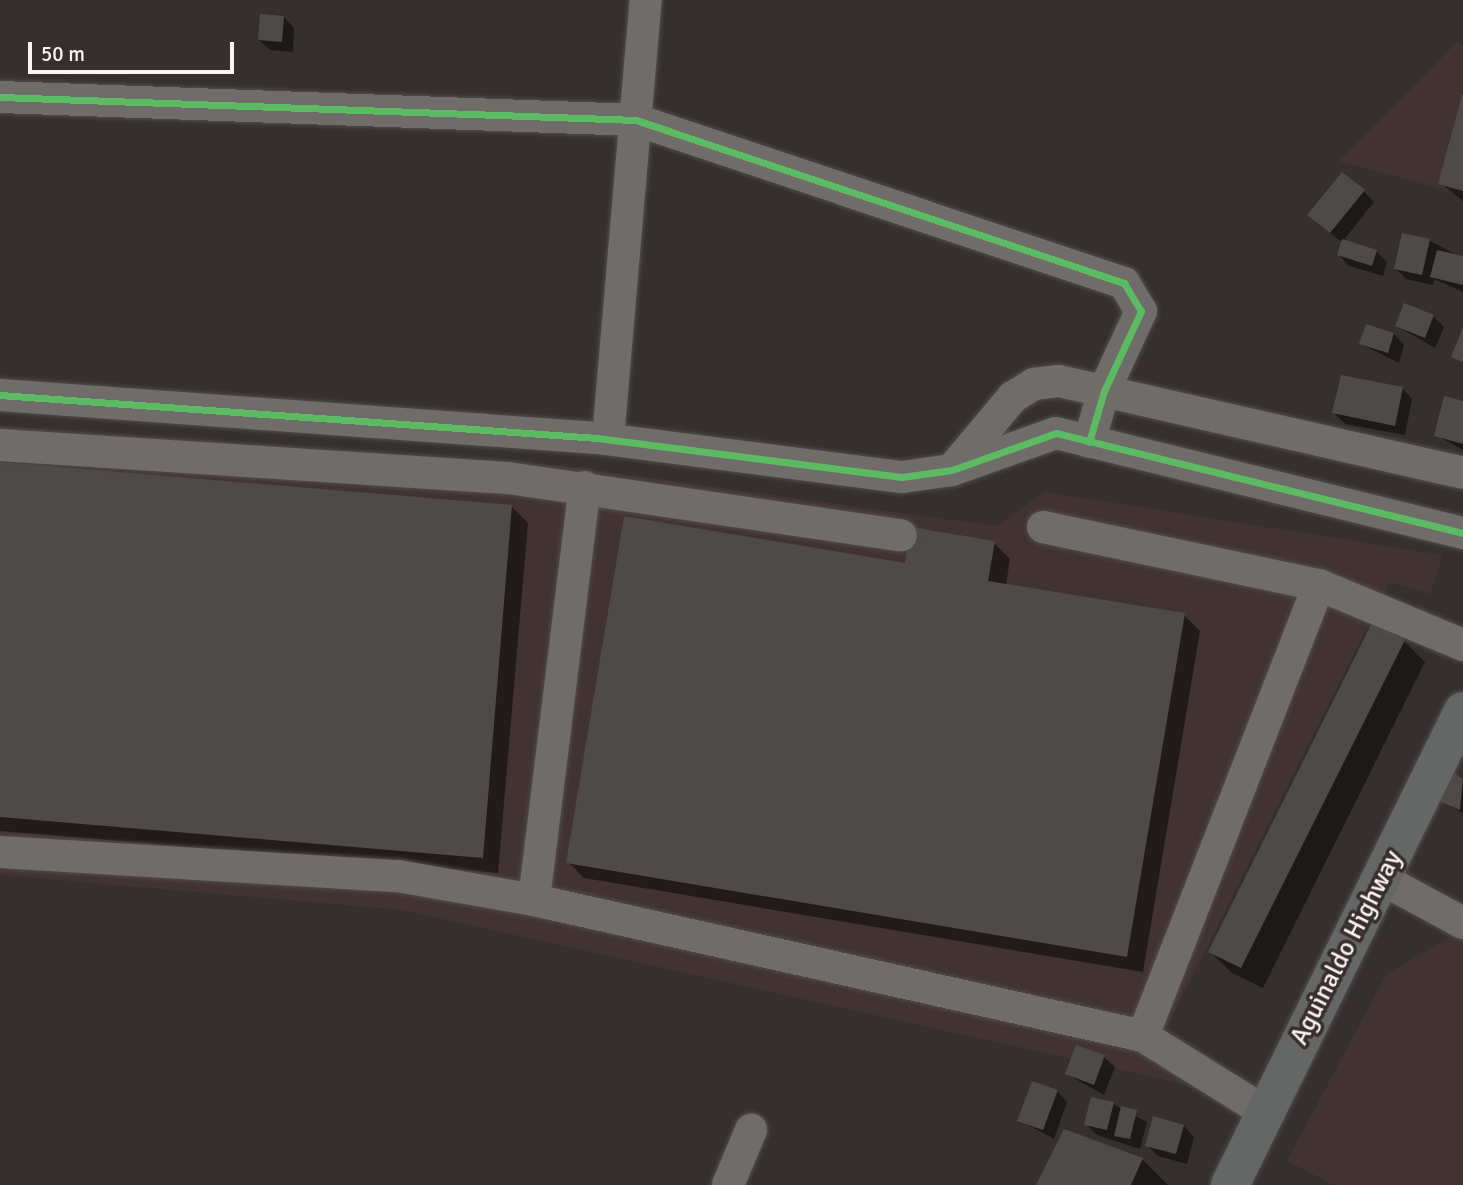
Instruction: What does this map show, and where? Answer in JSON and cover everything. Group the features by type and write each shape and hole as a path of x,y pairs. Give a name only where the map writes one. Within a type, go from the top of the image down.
{"main road":[{"name":"Aguinaldo Highway","path":"1237,1180 1265,1112 1382,880 1463,711"}],"street":[{"path":"608,439 646,0"},
{"path":"0,97 636,120 1124,283 1141,311 1104,391 1090,442"},
{"path":"952,470 1013,397 1034,384 1104,391 1463,473"},
{"path":"0,395 608,439 902,477 952,470 1056,433 1463,533"},
{"path":"0,445 585,487 901,535"},
{"path":"534,900 585,487"},
{"path":"1043,527 1319,585 1463,645"},
{"path":"1143,1036 1319,585"},
{"path":"0,852 398,876 534,900 1143,1036 1265,1112"},
{"path":"1382,880 1462,921"},
{"path":"728,1185 751,1130"}],"shaded area":[{"path":"1457,42 1463,45 1463,195 1339,161"},
{"path":"0,426 565,466 996,526 1045,492 1443,555 1430,594 1390,582 1165,1031 1198,1051 1184,1084 402,910 0,875"},
{"path":"1463,910 1463,1185 1334,1185 1287,1161 1386,975 1451,936"}],"building":[{"path":"260,14 284,16 282,42 258,40"},
{"path":"1463,95 1463,191 1438,184"},
{"path":"1342,172 1365,190 1330,233 1307,215"},
{"path":"1402,233 1430,239 1422,275 1394,269"},
{"path":"1342,239 1377,250 1372,266 1337,255"},
{"path":"1437,250 1463,256 1463,285 1430,277"},
{"path":"1404,303 1434,315 1425,338 1395,326"},
{"path":"1366,324 1394,333 1388,353 1359,344"},
{"path":"1463,327 1463,362 1451,357"},
{"path":"1341,375 1403,387 1395,426 1332,413"},
{"path":"1444,396 1463,401 1463,444 1434,436"},
{"path":"0,462 512,505 483,858 0,817"},
{"path":"624,516 905,563 911,527 995,541 988,581 1185,613 1127,957 566,863"},
{"path":"1372,623 1405,640 1241,968 1208,952"},
{"path":"1453,772 1463,779 1460,810 1438,801"},
{"path":"1076,1045 1105,1055 1094,1085 1065,1074"},
{"path":"1032,1081 1058,1090 1043,1130 1017,1121"},
{"path":"1091,1097 1114,1102 1107,1130 1084,1125"},
{"path":"1121,1106 1137,1110 1130,1139 1114,1136"},
{"path":"1153,1116 1184,1125 1176,1154 1145,1146"},
{"path":"1064,1129 1143,1158 1131,1185 1036,1185"}],"cycle path":[{"path":"0,97 636,120 1124,283 1141,311 1104,391 1089,442"},
{"path":"0,395 597,438 902,477 952,470 1056,433 1463,533"}]}
